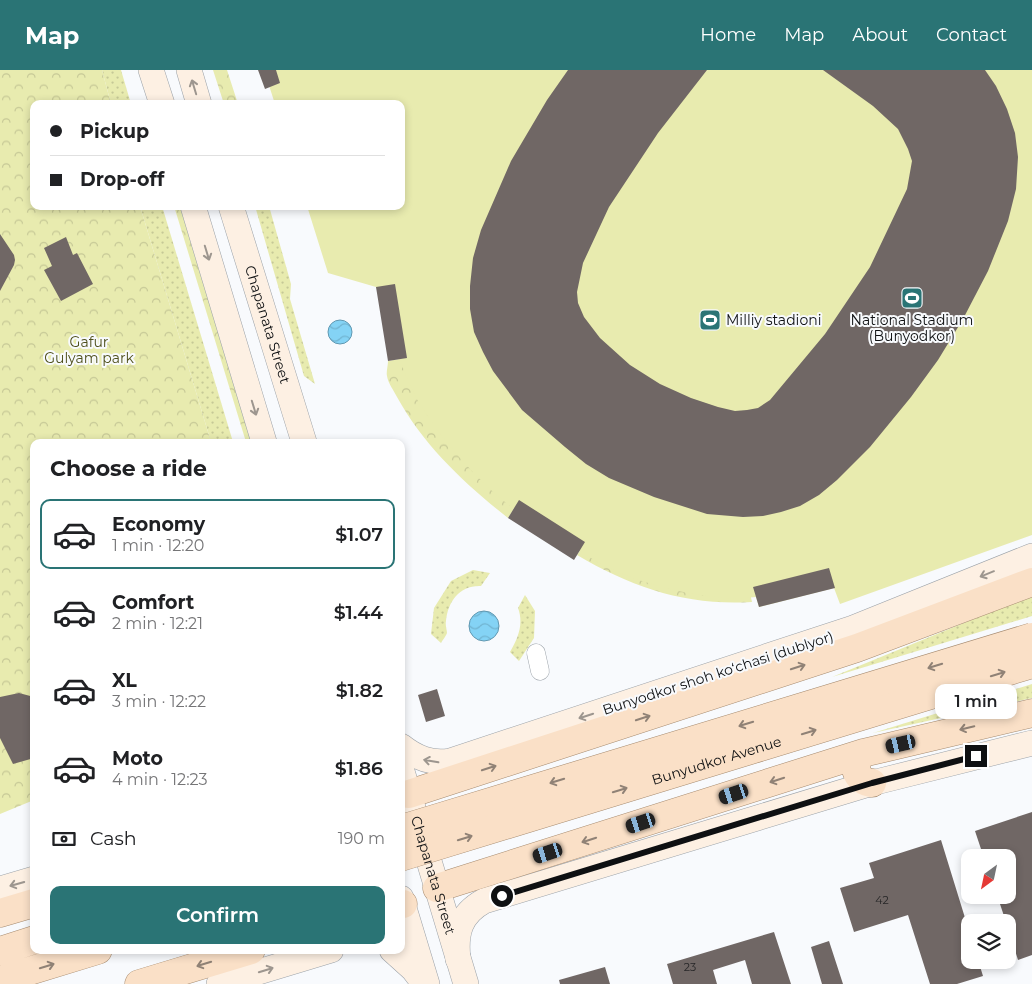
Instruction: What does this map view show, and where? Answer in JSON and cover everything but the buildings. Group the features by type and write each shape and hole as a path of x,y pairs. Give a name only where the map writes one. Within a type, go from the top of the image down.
{"main road":[{"path":"409,794 857,648 1032,582"},
{"name":"Bunyudkor Avenue","path":"405,827 1032,637"},
{"name":"Bunyudkor Avenue","path":"405,856 1032,664"},
{"path":"437,888 863,753 1032,713"},
{"path":"863,753 857,761 857,772 863,780 872,783"},
{"path":"0,912 30,904"},
{"path":"0,950 30,941"},
{"path":"0,980 85,954"},
{"path":"139,984 238,954"}],"street":[{"path":"151,70 161,100"},
{"path":"189,70 198,100"},
{"path":"194,210 263,439"},
{"name":"Chapanata Street","path":"232,210 303,439"},
{"name":"Bunyodkor shoh koʻchasi (dublyor)","path":"405,749 426,761 450,761 853,628 1032,556"},
{"path":"536,653 540,671"},
{"path":"458,959 457,941 462,922 466,914 473,907 484,901 872,783 1032,742"},
{"name":"Chapanata Street","path":"405,781 466,984"},
{"path":"0,889 30,880"},
{"path":"405,912 426,984"},
{"path":"219,984 318,954"},
{"path":"397,954 413,968 426,984"}],"green space":[{"name":"Gafur Gulyam park","path":"0,70 102,70 110,100 30,100 30,210 141,210 210,439 30,439 30,802 0,814"},
{"path":"102,70 121,70 130,100 110,100"},
{"path":"213,70 227,70 237,100 223,100"},
{"name":"Milliy stadioni","path":"264,70 1032,70 1032,535 840,604 834,588 759,607 756,597 726,598 677,591 644,582 599,563 518,512 486,486 448,444 418,401 400,360 376,287 328,273 308,210 405,210 405,100 274,100"},
{"path":"141,210 163,210 232,439 210,439"},
{"path":"175,210 181,210 251,439 245,439"},
{"path":"256,210 270,210 291,284 290,299 315,384 304,376"},
{"path":"422,355 514,509 508,518 476,492 446,463 420,432 391,387 387,374 388,361"},
{"path":"596,526 744,566 752,602 705,601 683,598 640,585 598,567 577,555"},
{"path":"473,570 490,573 481,586 474,586 461,591 452,601 447,614 447,633 441,643 431,634 434,608 451,581"},
{"path":"525,595 535,611 534,638 519,661 510,652 519,631 520,614 518,608"},
{"path":"1032,595 1032,616 832,677 1025,598"},
{"path":"1032,684 1032,698 873,733"}],"water":[{"path":"340,320 349,323 352,332 349,341 340,344 331,341 328,332 331,323"},
{"path":"484,611 495,615 499,626 495,637 484,641 473,637 469,626 473,615"}],"place":[{"name":"National Stadium (Bunyodkor)","path":"912,298"},
{"name":"Milliy stadioni","path":"710,320"}],"route":[{"path":"502,896 872,783 976,756"}]}
